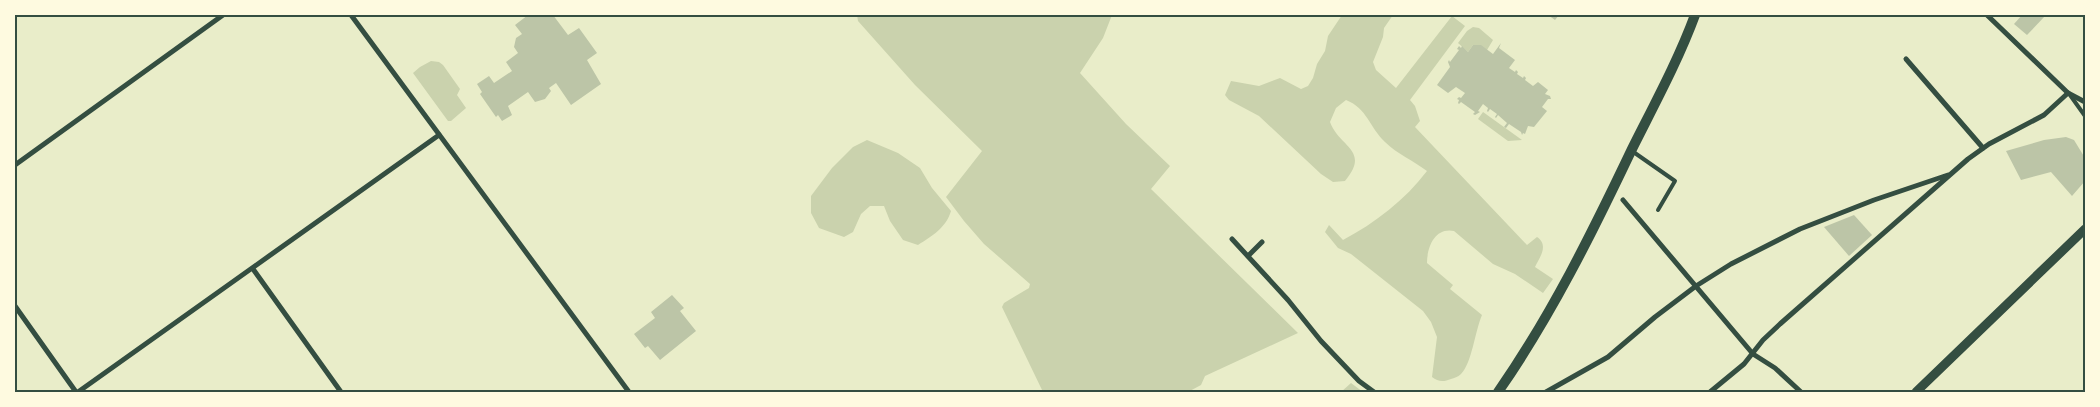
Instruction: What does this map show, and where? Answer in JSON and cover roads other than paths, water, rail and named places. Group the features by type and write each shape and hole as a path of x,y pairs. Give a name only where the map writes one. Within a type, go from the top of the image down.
{"main road":[{"path":"1498,392 1535,336 1606,206 1679,55 1695,15"}],"street":[{"path":"15,165 223,15"},
{"path":"351,15 629,392"},
{"path":"1987,15 2068,93 2085,102"},
{"path":"1906,59 1983,148"},
{"path":"1710,392 1738,369 1753,354 1763,340 1786,318 1951,174 1983,148 2044,116 2068,93"},
{"path":"15,306 77,392 253,269 439,134"},
{"path":"1546,392 1608,357 1696,286 1731,264 1800,229 1874,200 1951,174"},
{"path":"1623,200 1753,354 1775,368 1801,392"},
{"path":"1916,392 2085,229"},
{"path":"1232,239 1288,300 1321,341 1359,381 1374,392"},
{"path":"1248,256 1262,242"},
{"path":"253,269 341,392"}],"lane":[{"path":"2068,93 2085,116"},
{"path":"1632,151 1676,182 1658,210"}]}
